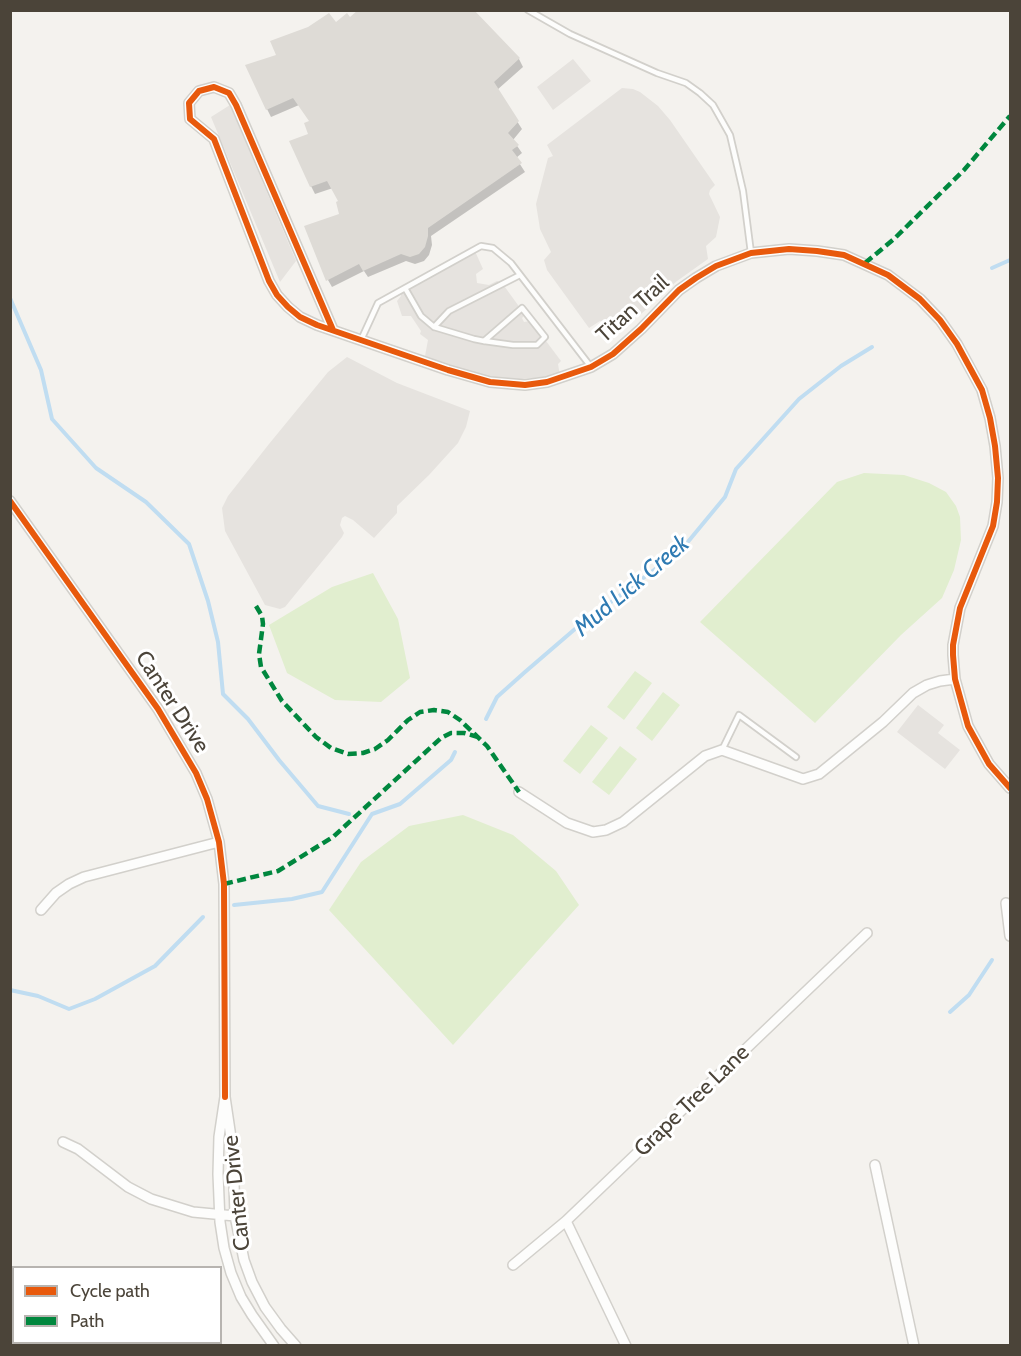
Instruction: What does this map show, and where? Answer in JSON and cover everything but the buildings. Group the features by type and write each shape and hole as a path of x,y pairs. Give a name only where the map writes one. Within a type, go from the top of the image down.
{"street":[{"name":"Titan Trail","path":"333,330 236,105 229,93 214,87 199,91 189,103 190,120 214,139 269,281 288,307 300,317 333,330 448,370 503,384 525,385 547,382 591,367 613,354 680,290 696,278 716,266 751,253 789,249 844,255 888,276 920,299 940,320 957,344 982,390 995,446 998,478 997,502 993,526 958,618 953,645 955,679 968,726 977,746 989,764 1011,788"},
{"name":"Canter Drive","path":"10,501 178,740 207,799 222,861 225,907 225,1097 233,1151 239,1242 252,1282 265,1306 296,1346"},
{"path":"519,792 567,823 593,832 606,830 623,822 705,756 722,750 803,779 819,774 884,722 913,693 927,685 955,679"},
{"path":"41,910 56,893 84,877 219,842"},
{"path":"1006,903 1011,936"},
{"name":"Grape Tree Lane","path":"513,1265 566,1221 867,933"},
{"name":"Canter Drive","path":"225,1097 219,1137 219,1215 224,1248 231,1273 252,1315 274,1346"},
{"path":"63,1142 78,1149 122,1182 151,1199 193,1212 236,1216"},
{"path":"875,1165 914,1346"},
{"path":"566,1221 626,1346"}],"lane":[{"path":"528,10 570,34 657,73 686,83 712,105 730,135 744,201 751,253"},
{"path":"361,340 378,303 481,246 493,248 512,263 591,367"},
{"path":"434,327 449,311 520,275"},
{"path":"405,288 421,316 434,327 484,341 513,345 537,345 545,337 522,308 484,341"},
{"path":"722,750 739,715 796,757"}],"green space":[{"path":"864,473 904,475 929,483 946,492 956,506 960,517 961,540 954,570 942,598 901,635 815,723 700,622 837,482"},
{"path":"373,573 398,619 410,678 381,702 335,700 287,673 269,625 332,587"},
{"path":"635,671 652,683 624,720 607,707"},
{"path":"663,692 680,705 652,741 636,728"},
{"path":"591,725 608,738 580,774 563,761"},
{"path":"620,746 637,759 609,795 592,782"},
{"path":"463,815 513,835 556,871 579,905 453,1045 329,910 361,862 409,826"}],"shaded area":[{"path":"573,59 591,81 553,110 537,87"},
{"path":"622,88 640,92 658,106 670,120 715,185 709,194 720,217 716,237 706,246 708,259 677,281 640,315 623,327 609,332 604,323 600,321 589,328 547,270 544,260 551,252 540,229 536,204 548,158 553,156 547,145"},
{"path":"230,105 296,261 280,282 211,117"},
{"path":"474,249 483,269 476,274 477,283 489,285 497,281 502,283 523,312 524,322 531,321 561,361 558,364 560,376 508,380 506,383 448,366 425,356 428,340 420,334 421,331 411,316 402,316 397,301 401,296 398,289 454,257"},
{"path":"347,357 397,383 470,411 466,427 458,443 397,506 397,513 374,538 345,516 340,525 344,533 342,537 285,607 280,609 265,605 225,531 222,508 228,496 328,372"},
{"path":"918,705 944,725 938,733 960,750 945,769 897,732"}],"waterway":[{"name":"Mud Lick Creek","path":"992,268 1010,260"},
{"path":"10,298 41,370 52,419 96,468 146,502 189,544 208,601 218,642 223,694 248,719 318,806 349,814"},
{"name":"Mud Lick Creek","path":"486,719 497,697 525,672 575,629 682,549 725,497 736,469 799,399 841,366 872,347"},
{"name":"Mud Lick Creek","path":"234,905 292,899 322,892 372,814 400,804 451,760 455,752"},
{"name":"Mud Lick Creek","path":"10,990 38,996 69,1009 95,999 155,966 203,917"},
{"path":"950,1012 969,995 992,960"}],"marked path":[{"path":"865,263 894,239 964,170 1010,116"},
{"path":"256,606 262,616 263,624 259,654 261,667 282,701 316,737 331,748 348,754 363,753 375,749 388,740 408,720 420,712 434,710 448,712 460,720 487,746 519,792"},
{"path":"224,884 278,871 333,837 441,738 451,733 464,733 478,737"}],"cycle path":[{"path":"333,330 236,105 229,93 214,87 199,91 189,103 190,119 214,139 269,281 277,295 288,307 300,317 317,325 490,382 525,385 547,382 591,367 613,354 679,290 716,266 751,253 789,249 844,255 888,275 920,299 940,320 957,344 982,390 990,418 998,478 997,502 993,526 960,608 953,655 955,679 968,726 989,764 1010,788"},
{"path":"10,501 158,709 196,773 207,799 219,842 224,884 225,1097"}]}
